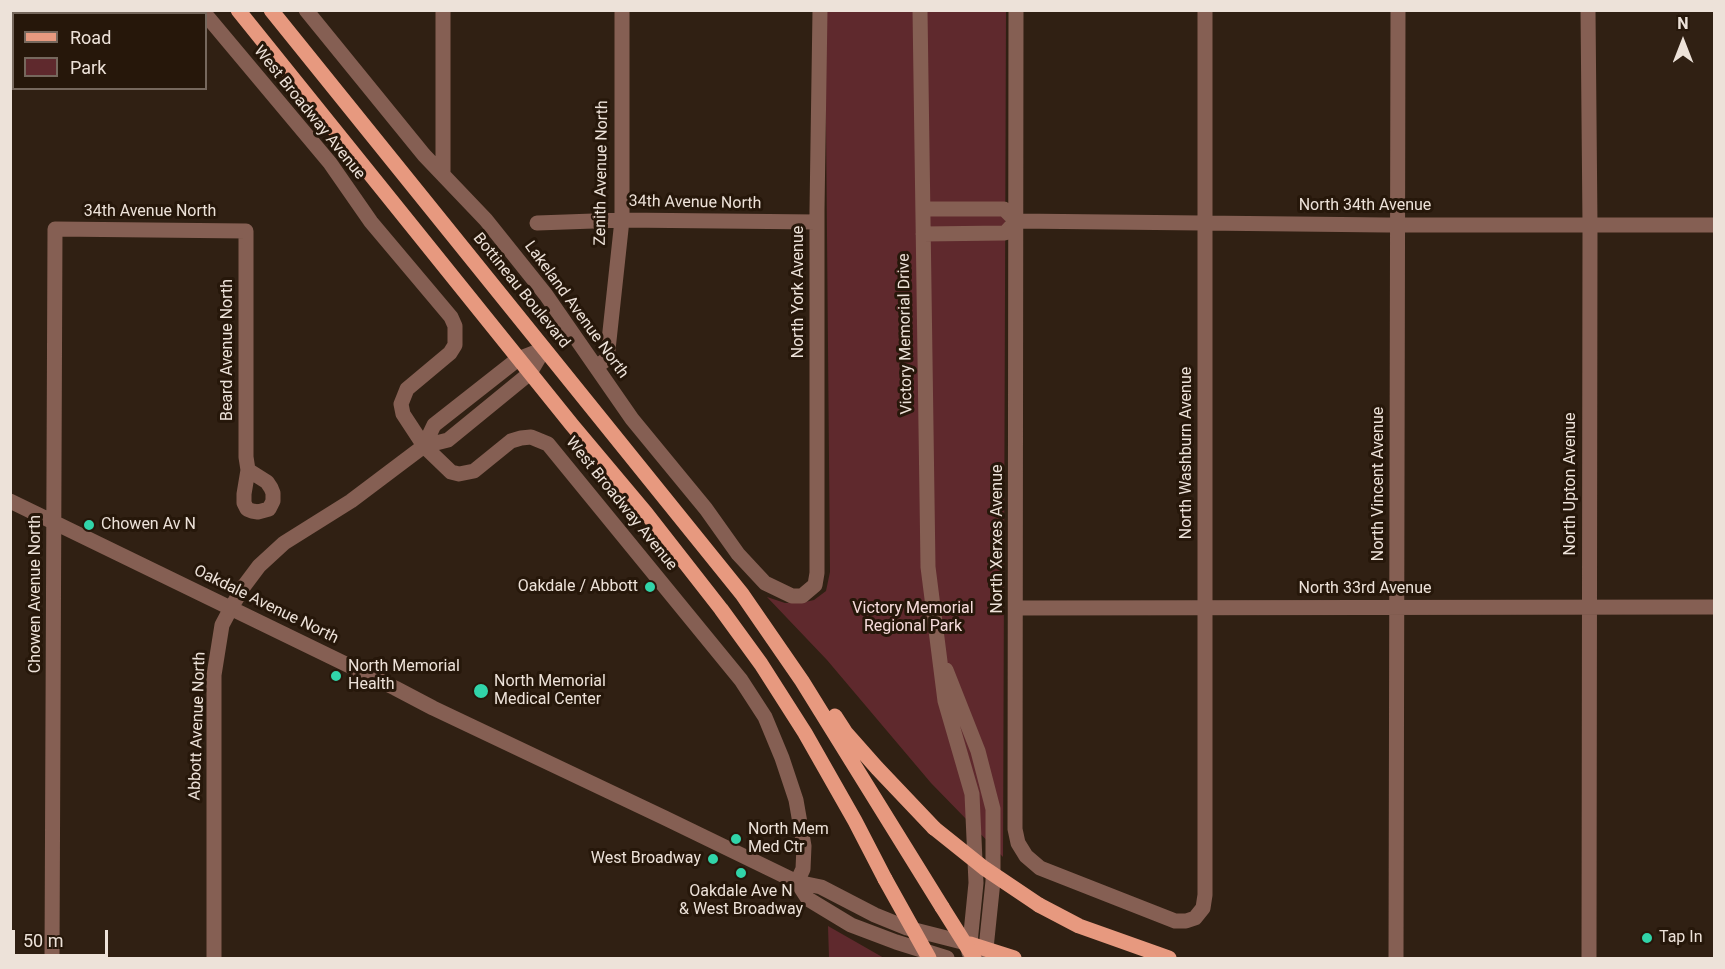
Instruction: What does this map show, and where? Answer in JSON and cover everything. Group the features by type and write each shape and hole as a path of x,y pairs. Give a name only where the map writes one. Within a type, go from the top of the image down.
{"main road":[{"path":"238,10 530,374 646,513 761,664 805,733 855,820 929,958"},
{"name":"Bottineau Boulevard","path":"271,10 742,594 773,639"},
{"path":"773,639 811,681 846,733 934,828 984,868 1039,905 1079,926 1169,958"},
{"path":"773,639 802,681 942,907 977,954 1014,958"}],"street":[{"name":"Lakeland Avenue North","path":"306,10 424,155 486,220 546,295 632,418 706,509 738,554 765,583 784,594 802,596 815,585 817,573"},
{"path":"443,10 443,174"},
{"name":"Zenith Avenue North","path":"596,367 607,359 622,220 622,10"},
{"name":"North York Avenue","path":"817,573 817,222 820,10"},
{"name":"Victory Memorial Drive","path":"920,10 928,567 940,656 978,751 993,809 993,881 977,954"},
{"name":"North Xerxes Avenue","path":"1016,10 1015,829 1018,843 1026,856 1040,868 1175,921 1195,918 1203,908 1205,895"},
{"name":"North Washburn Avenue","path":"1205,10 1205,895"},
{"name":"North Vincent Avenue","path":"1396,958 1398,10"},
{"name":"North Upton Avenue","path":"1588,10 1589,958"},
{"name":"West Broadway Avenue","path":"207,17 330,163 371,222 451,317 455,326 454,345 450,353 407,389 402,395 400,404 403,414 424,446 451,472 459,474 474,471 512,441 520,438 531,437 548,444 741,680 765,717 796,800 804,846 803,869 797,882"},
{"name":"North 34th Avenue","path":"923,209 1004,209 1016,221 1714,225"},
{"name":"34th Avenue North","path":"537,223 622,220 817,222"},
{"name":"North 34th Avenue","path":"923,234 1005,233 1016,221"},
{"name":"34th Avenue North","path":"55,229 246,231"},
{"name":"Chowen Avenue North","path":"52,958 55,229"},
{"name":"Beard Avenue North","path":"246,231 248,470"},
{"name":"Abbott Avenue North","path":"424,446 434,425 518,359 544,349"},
{"name":"Abbott Avenue North","path":"214,958 214,675 222,625 231,608 244,585 272,553 301,531 358,496 424,446 448,440 530,374 544,349"},
{"name":"Oakdale Avenue North","path":"10,501 433,708 797,882 821,887 875,915 977,954"},
{"name":"North 33rd Avenue","path":"1016,608 1714,607"},
{"name":"Oakdale Avenue North","path":"797,882 808,899 851,925 947,958"}],"green space":[{"name":"Victory Memorial Regional Park","path":"825,11 1006,11 1003,857 931,783 827,660 767,597 785,603 814,600 826,591 830,572"},
{"path":"828,926 884,958 829,958"}],"place":[{"name":"Chowen Av N","path":"89,525"},
{"name":"Oakdale / Abbott","path":"650,587"},
{"name":"North Memorial Health","path":"336,676"},
{"name":"North Memorial Medical Center","path":"481,691"},
{"name":"North Mem Med Ctr","path":"736,839"},
{"name":"West Broadway","path":"713,859"},
{"name":"Oakdale Ave N & West Broadway","path":"741,873"},
{"name":"Tap In","path":"1647,938"}]}
